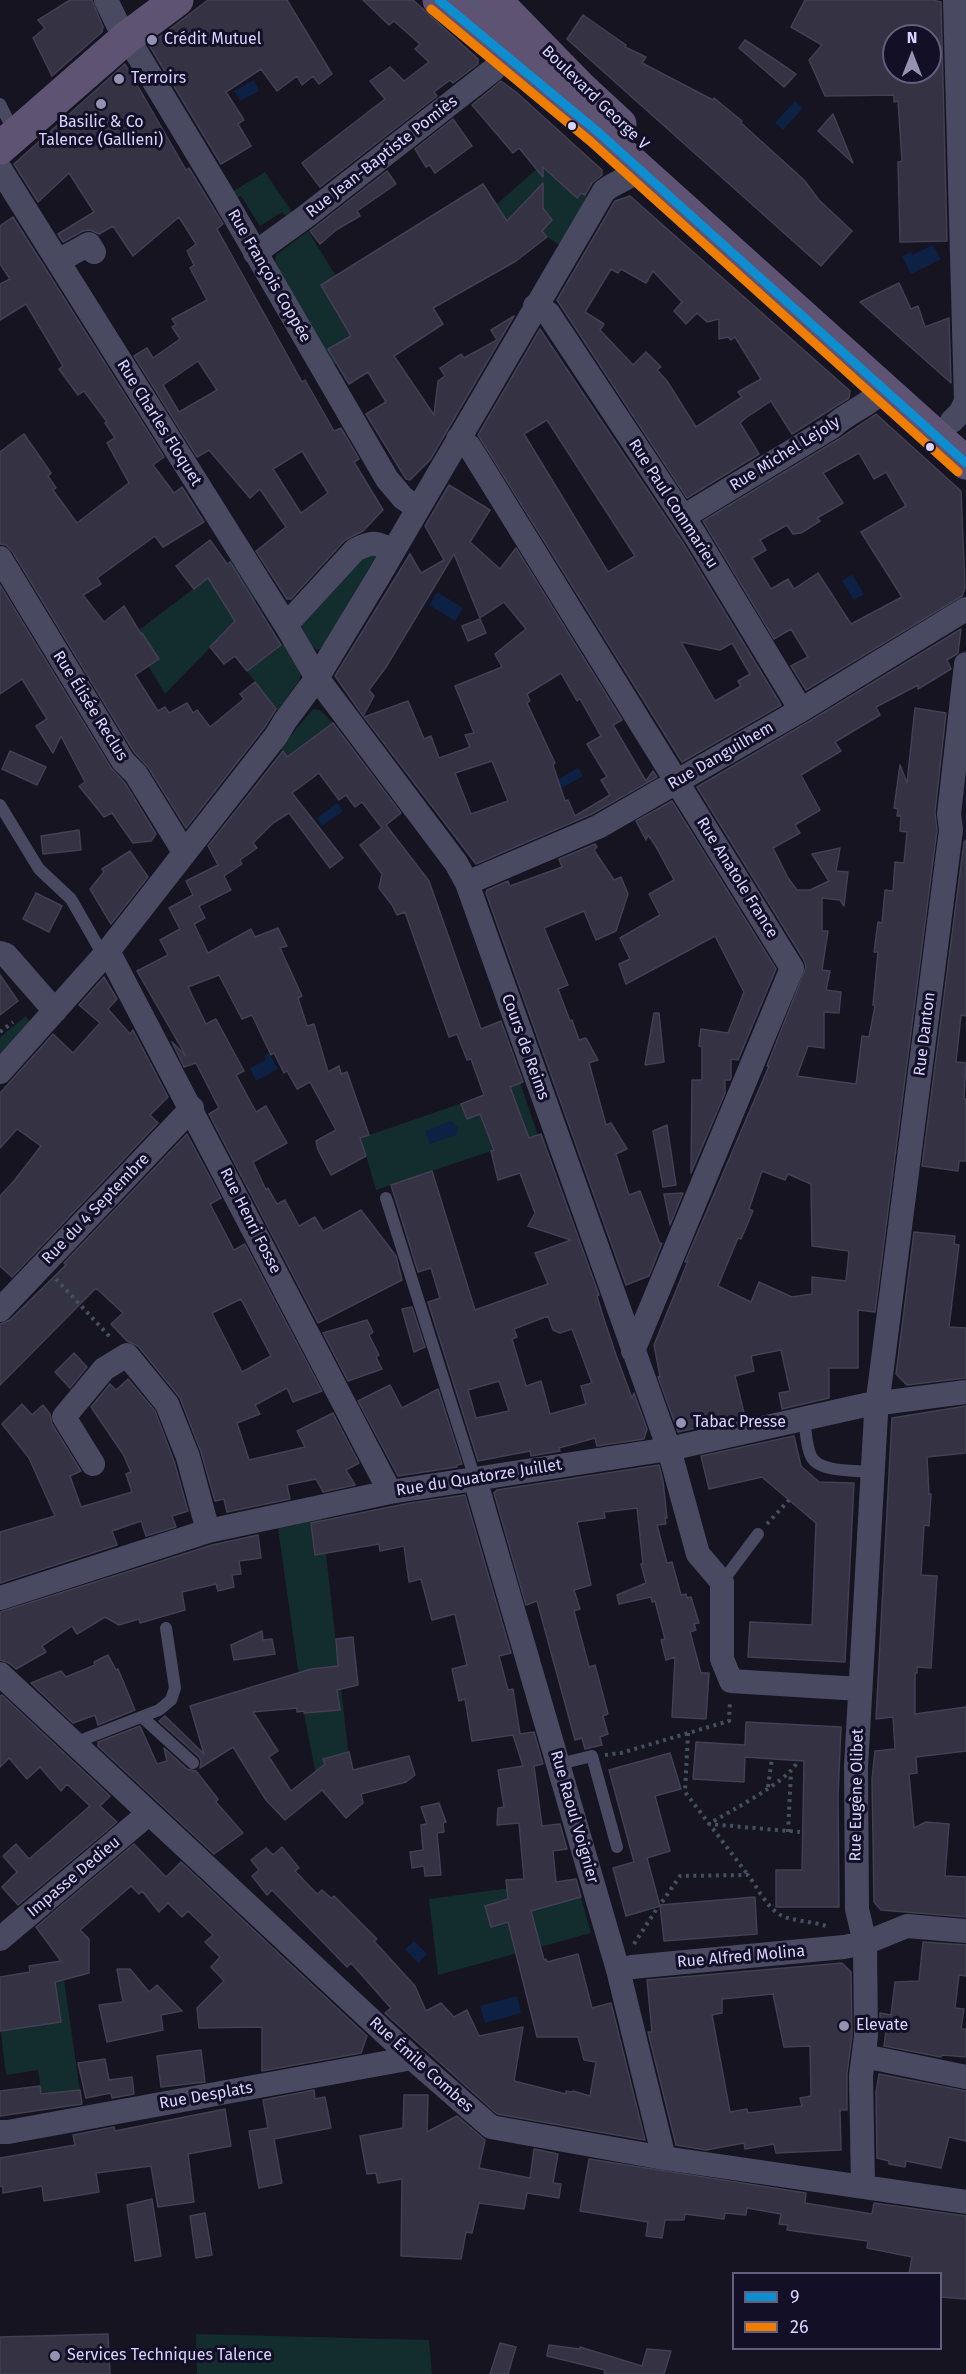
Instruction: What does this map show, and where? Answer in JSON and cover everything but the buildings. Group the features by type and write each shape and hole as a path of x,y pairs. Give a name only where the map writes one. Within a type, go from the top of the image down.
{"main road":[{"path":"8,142 126,38 177,0"},
{"name":"Boulevard George V","path":"439,0 639,168 966,463"},
{"path":"467,0 580,87"},
{"name":"Boulevard George V","path":"495,0 580,87 963,414"}],"street":[{"name":"Rue François Coppée","path":"106,0 117,25 220,190 387,479 404,498 418,508"},
{"path":"955,0 963,414"},
{"name":"Rue Jean-Baptiste Pomiès","path":"255,254 484,77 506,56"},
{"path":"0,1072 108,951 276,736 317,678 604,191 611,185 631,178 639,168"},
{"name":"Rue Charles Floquet","path":"0,169 65,258 317,678"},
{"path":"65,258 89,244 94,252"},
{"name":"Rue Paul Commarieu","path":"535,306 548,313 683,517 801,710"},
{"name":"Rue Michel Lejoly","path":"683,517 832,427 841,418 876,398 884,388"},
{"name":"Rue Anatole France","path":"458,439 469,446 792,968 633,1351"},
{"path":"286,625 355,550 365,544 378,543 393,551"},
{"name":"Rue Élisée Reclus","path":"0,558 123,761 136,774 184,852"},
{"name":"Rue Danguilhem","path":"467,883 598,827 801,710 966,609"},
{"name":"Rue Danton","path":"877,1404 958,830 949,814 966,664"},
{"name":"Cours de Reims","path":"317,678 456,863 467,883 669,1449 698,1554 722,1582"},
{"name":"Rue Henri Fosse","path":"108,951 192,1108 390,1492"},
{"path":"0,953 6,955 55,1011"},
{"name":"Rue du 4 Septembre","path":"0,1310 192,1108"},
{"path":"93,1464 64,1417 104,1369 127,1355 166,1404 188,1457 208,1531"},
{"name":"Rue du Quatorze Juillet","path":"0,1598 208,1531 390,1492 669,1449 877,1404 966,1392"},
{"name":"Rue Eugène Olibet","path":"863,2186 861,2076 866,2036 865,1943 857,1909 856,1767 877,1404"},
{"name":"Rue Raoul Voignier","path":"475,1479 559,1764 624,1960 664,2158"},
{"path":"722,1582 722,1659 731,1682 860,1689"},
{"name":"Rue Émile Combes","path":"0,1674 412,2058 491,2127 664,2158 966,2202"},
{"name":"Impasse Dedieu","path":"0,1940 148,1814"},
{"name":"Rue Alfred Molina","path":"624,1960 632,1967 844,1947 865,1943 907,1926 966,1931"},
{"path":"864,2056 966,2077"},
{"name":"Rue Desplats","path":"0,2132 412,2058"}],"lane":[{"path":"0,104 8,142"},
{"path":"0,805 39,869 71,899 99,948 108,951"},
{"path":"386,1198 475,1479"},
{"path":"804,1419 811,1457 817,1463 824,1468 872,1472"},
{"path":"722,1582 758,1534"},
{"path":"74,1743 159,1710 171,1700 175,1688 166,1628"},
{"path":"142,1717 193,1763"},
{"path":"559,1764 592,1756 617,1847"}],"path":[{"path":"0,1032 16,1020"},
{"path":"43,1265 127,1355"},
{"path":"758,1534 789,1500"},
{"path":"592,1756 621,1753 729,1721 731,1682"},
{"path":"688,1733 685,1792 769,1905 779,1915 815,1922 865,1943"},
{"path":"767,1788 772,1758"},
{"path":"788,1832 792,1771 796,1764"},
{"path":"709,1824 792,1771"},
{"path":"709,1824 800,1832"},
{"path":"662,1902 680,1876 748,1875"},
{"path":"624,1960 656,1910"}],"green space":[{"path":"541,165 589,198 561,246 547,237 526,211 507,221 496,205"},
{"path":"265,172 292,212 286,216 282,212 260,226 241,196 236,198 232,192"},
{"path":"308,231 377,342 374,341 334,365 275,263 276,255"},
{"path":"367,553 377,555 323,647 317,650 310,644 300,623"},
{"path":"234,558 258,598 165,694 131,636"},
{"path":"286,642 301,674 299,681 277,711 247,671"},
{"path":"313,709 320,710 333,723 287,757 280,748"},
{"path":"26,1016 33,1027 0,1064 0,1037"},
{"path":"520,1083 538,1135 376,1190 361,1138"},
{"path":"322,1518 349,1759 317,1781 304,1713 278,1528"},
{"path":"576,1879 591,1933 438,1975 429,1899"},
{"path":"64,1980 82,2105 44,2110 38,2070 6,2075 0,2025 0,1991"},
{"path":"196,2334 429,2340 432,2374 197,2374"}],"water":[{"path":"254,80 259,91 240,101 234,91"},
{"path":"795,101 803,108 783,130 775,123"},
{"path":"933,245 941,259 911,274 902,256 911,252 912,255"},
{"path":"852,574 864,594 854,600 842,581"},
{"path":"437,592 463,608 455,621 429,605"},
{"path":"578,768 583,776 562,788 557,780"},
{"path":"337,803 343,811 322,826 317,818"},
{"path":"269,1053 278,1069 256,1081 250,1068 266,1060 264,1056"},
{"path":"451,1121 458,1127 456,1135 430,1144 425,1131"},
{"path":"414,1941 427,1954 418,1963 405,1949"},
{"path":"517,1996 521,2013 485,2023 480,2006"}],"transit line":[{"name":"9","path":"439,0 598,132 966,463"},
{"name":"26","path":"431,9 590,141 958,472"}],"place":[{"name":"Crédit Mutuel","path":"152,40"},
{"name":"Terroirs","path":"119,79"},
{"name":"Basilic & Co Talence (Gallieni)","path":"101,104"},
{"name":"Tabac Presse","path":"681,1423"},
{"name":"Elevate","path":"844,2026"},
{"name":"Services Techniques Talence","path":"55,2356"}]}
